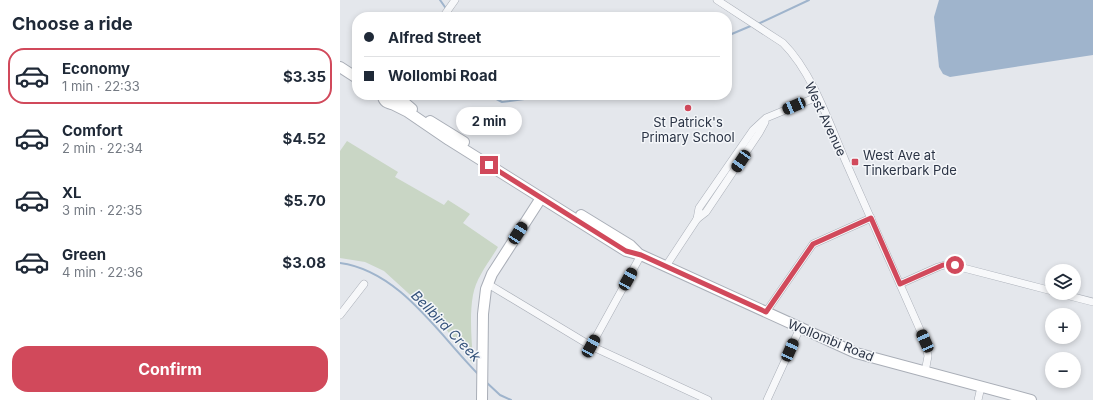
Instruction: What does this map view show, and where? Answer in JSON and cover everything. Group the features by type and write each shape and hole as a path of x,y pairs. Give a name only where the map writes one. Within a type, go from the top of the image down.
{"main road":[{"path":"340,67 352,75"},
{"name":"Wollombi Road","path":"398,100 408,112 449,140 626,251 641,255 856,352 1031,400"},
{"name":"Wollombi Road","path":"399,100 517,176 630,245 641,255"},
{"path":"482,400 483,314 485,294 488,284 540,198 538,192 517,176"},
{"path":"540,198 547,198 561,207 569,208"}],"street":[{"name":"West Avenue","path":"719,0 763,29 790,50 802,68 817,97 927,346 928,356 926,372"},
{"path":"447,12 453,3"},
{"path":"666,266 697,219 699,208 754,130 766,118 817,97"},
{"path":"766,312 813,244 871,218"},
{"path":"591,346 641,255"},
{"path":"900,284 948,264 1045,289"},
{"path":"340,315 364,284"},
{"path":"488,284 591,346 708,400"},
{"path":"1081,299 1093,302"},
{"path":"767,400 800,328"},
{"path":"978,400 981,387"}],"green space":[{"path":"347,141 398,172 395,177 444,205 448,200 470,214 463,223 498,247 480,276 473,295 471,320 473,364 442,324 384,271 365,262 340,258 340,151"}],"water":[{"path":"939,0 1093,0 1093,55 950,77 943,74 939,67 934,17"}],"waterway":[{"path":"440,0 448,12"},
{"path":"758,24 809,0"},
{"path":"732,34 753,25"},
{"path":"498,100 502,102 517,100"},
{"name":"Bellbird Creek","path":"340,263 362,268 381,278 400,291 433,324 479,375"},
{"name":"Bellbird Creek","path":"485,381 500,395 511,400"}],"place":[{"name":"St Patrick's Primary School","path":"688,108"},
{"name":"West Ave at Tinkerbark Pde","path":"855,162"}],"route":[{"path":"489,165 626,251 641,255 766,312 810,247 816,241 871,218 900,284 943,265 955,265"}]}
